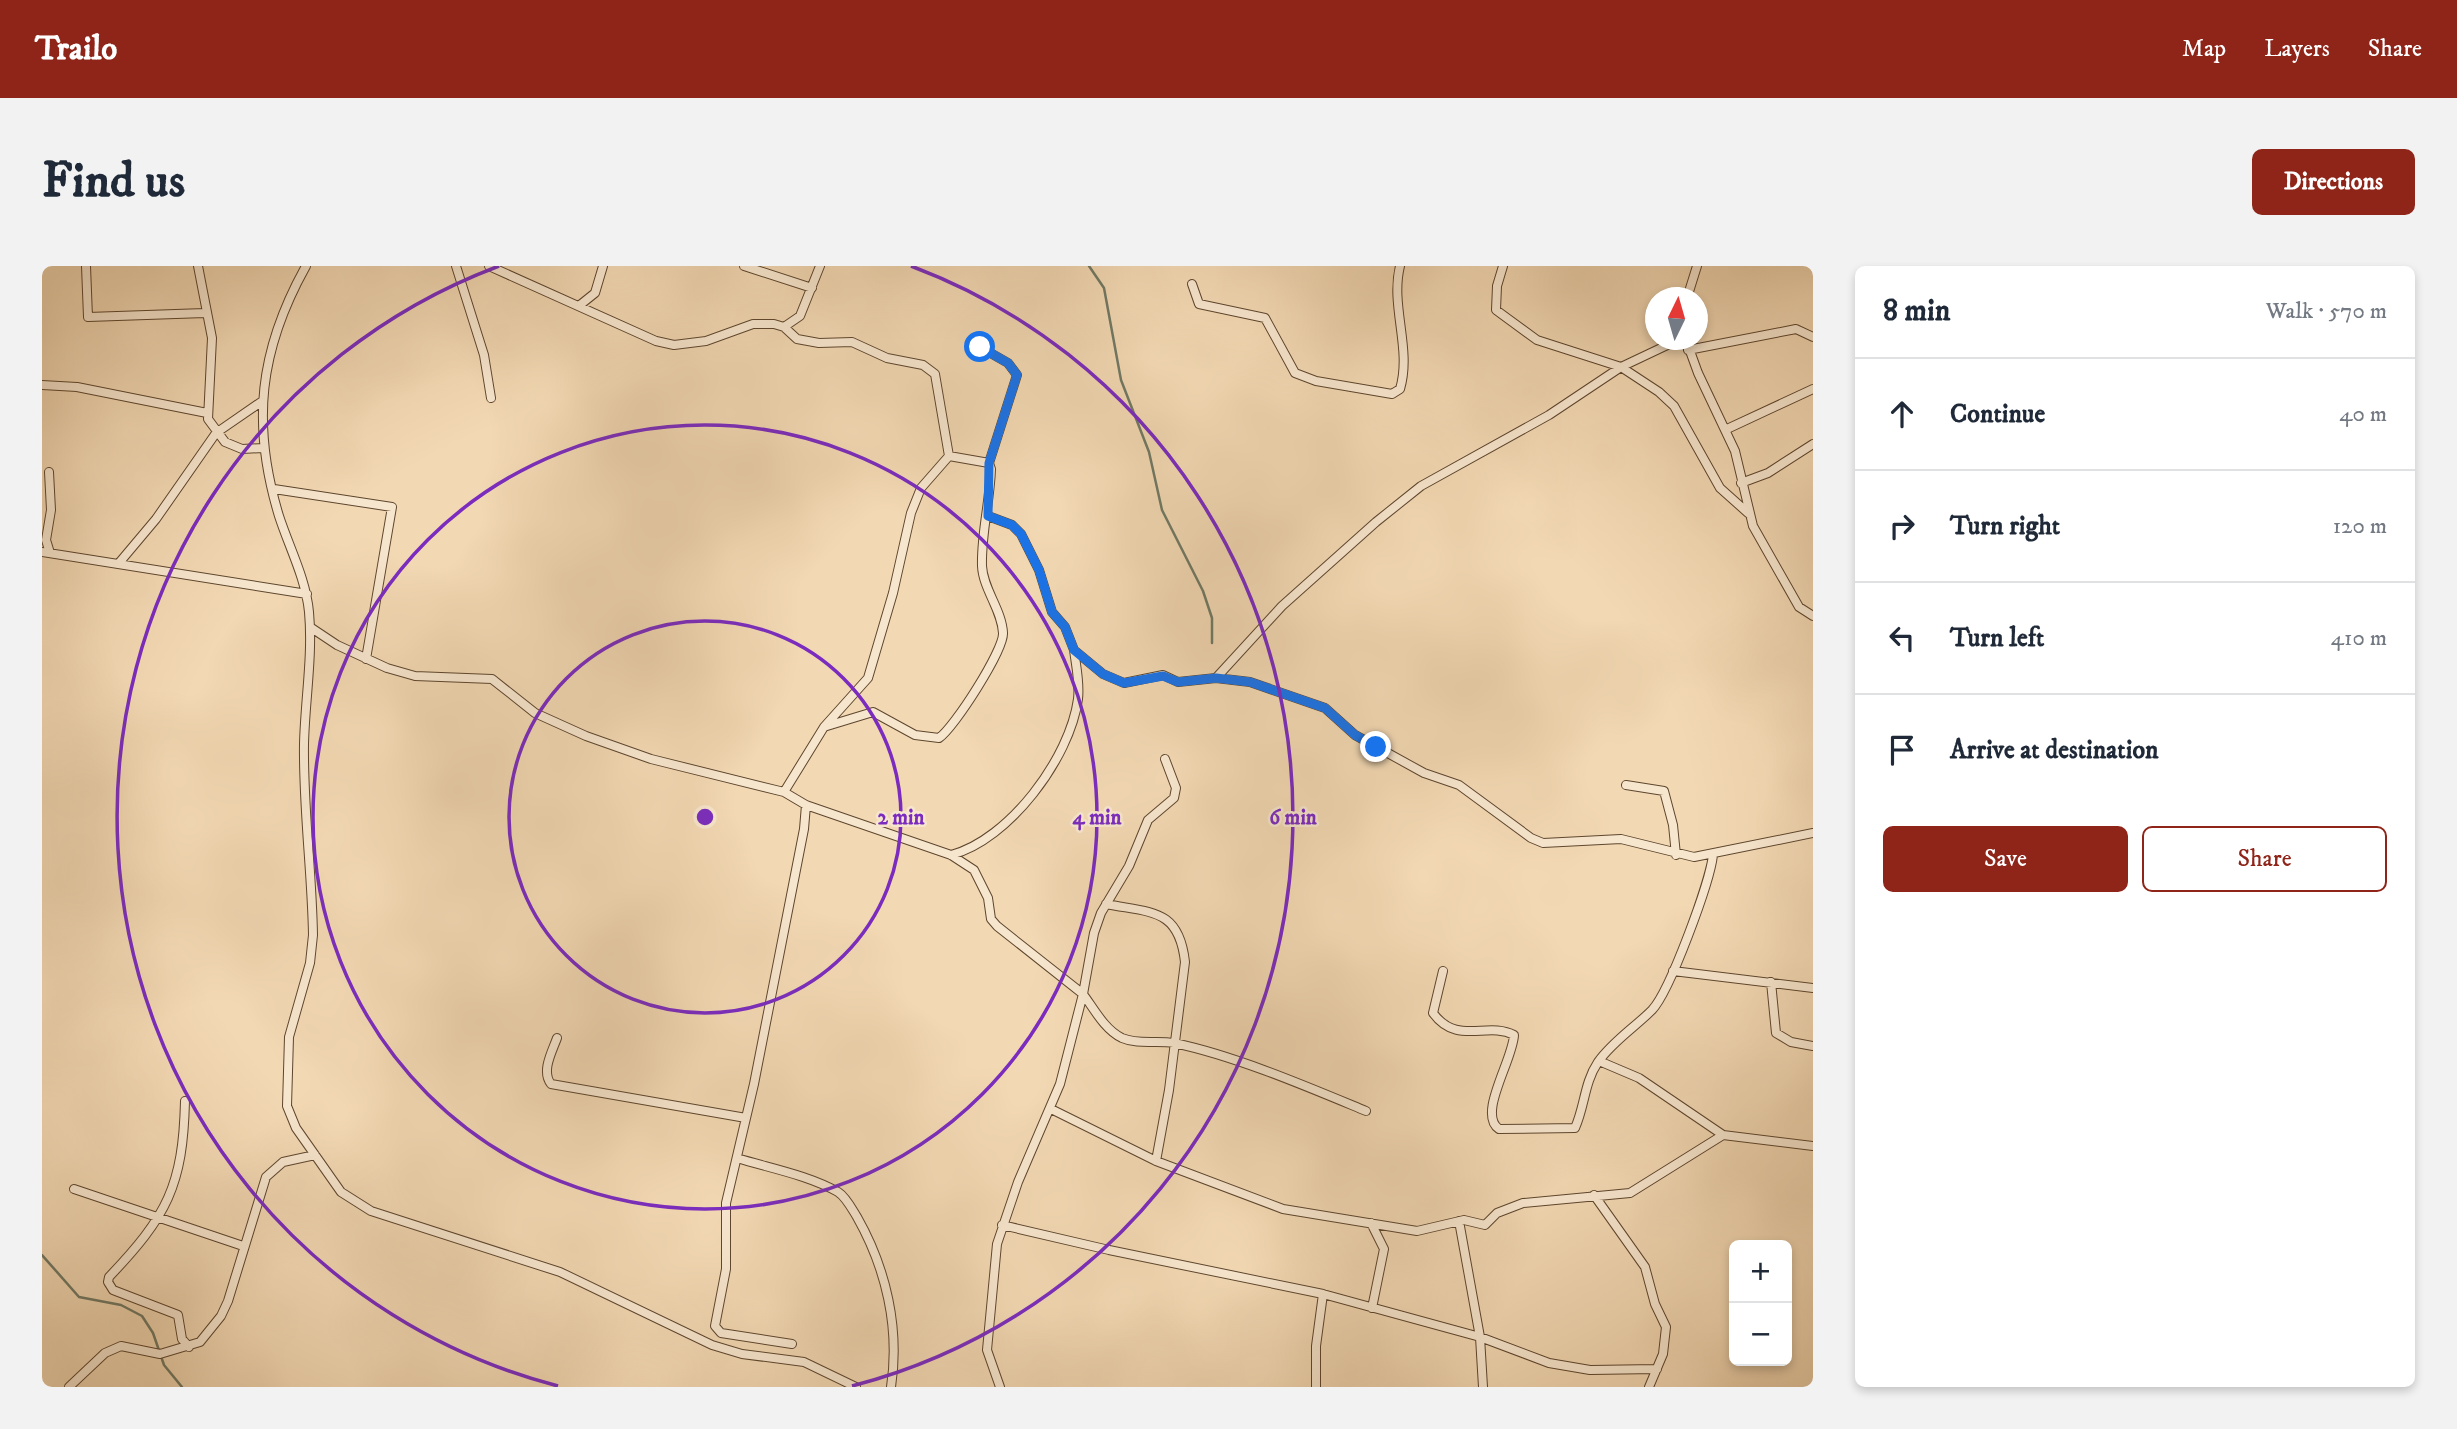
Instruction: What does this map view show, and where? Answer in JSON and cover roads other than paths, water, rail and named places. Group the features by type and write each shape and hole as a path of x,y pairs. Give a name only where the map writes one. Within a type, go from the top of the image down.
{"street":[{"path":"86,266 88,317 205,313"},
{"path":"198,266 212,338 207,413 216,433 235,446 263,448"},
{"path":"306,266 278,325 261,402 263,448 278,512 307,594 310,627 304,746 313,935 310,963 289,1037 287,1106 296,1128 341,1192 371,1211 508,1253 560,1272 712,1345 742,1354 804,1362 856,1387"},
{"path":"456,266 484,355 491,398"},
{"path":"489,266 656,341 674,345 706,341 753,324 784,327 797,339 819,343 852,342 887,358 931,369 937,380 940,420 949,456"},
{"path":"580,305 595,293 603,266"},
{"path":"744,266 811,288"},
{"path":"784,327 800,316 820,266"},
{"path":"1192,284 1199,304 1265,318 1290,366 1302,377 1391,394 1399,389 1403,369 1398,303 1400,266"},
{"path":"1503,266 1495,298 1496,310 1537,340 1621,367 1674,406 1720,488 1748,513"},
{"path":"1691,287 1697,266"},
{"path":"1708,346 1796,329 1813,337"},
{"path":"824,727 873,712 927,738 939,738 950,731 1003,636 984,575 989,463 1017,375 1008,363 980,347"},
{"path":"1216,678 1282,606 1400,502 1434,478 1567,404 1621,367 1657,350"},
{"path":"1688,350 1727,429 1748,513 1785,584 1800,607 1813,616"},
{"path":"42,385 77,387 207,413"},
{"path":"1727,429 1813,389"},
{"path":"118,563 156,519 216,433 261,402"},
{"path":"1741,483 1768,473 1813,444"},
{"path":"949,456 989,463"},
{"path":"784,792 824,727 869,678 895,585 911,513 920,488 949,456"},
{"path":"49,472 51,510 46,552 307,594"},
{"path":"274,489 392,507 366,659"},
{"path":"951,855 971,850 996,833 1024,804 1064,742 1078,699 1074,650 1065,627 1052,612 1029,546 1012,525 988,516"},
{"path":"310,627 366,659 415,676 492,679 535,713 577,732 651,759 784,792 806,805 951,855 974,870 988,898 991,919 996,926 1083,994 1119,1037 1129,1041 1173,1043 1244,1065 1366,1111"},
{"path":"1074,650 1103,674 1124,683 1163,676 1178,682 1216,678 1258,684 1325,708 1355,735 1424,773 1458,785 1531,838 1543,843 1621,839 1676,855 1713,855 1813,832"},
{"path":"1000,1387 987,1350 992,1278 1002,1225 1051,1109 1083,994 1094,933 1105,904 1129,866 1148,820 1174,798 1176,788 1165,760"},
{"path":"1626,785 1664,791 1673,825 1676,855"},
{"path":"792,1344 721,1333 715,1326 726,1269 726,1203 746,1118 804,829 806,805"},
{"path":"1443,971 1433,1013 1437,1018 1466,1033 1496,1031 1514,1035 1490,1116 1492,1124 1499,1129 1575,1128 1587,1080 1599,1061 1654,1008 1672,971 1706,884 1713,855"},
{"path":"1105,904 1158,914 1171,921 1179,931 1185,962 1169,1090 1156,1161"},
{"path":"1672,971 1813,988"},
{"path":"1771,982 1776,1033 1791,1042 1813,1046"},
{"path":"556,1038 547,1067 547,1080 551,1084 746,1118"},
{"path":"1599,1061 1639,1078 1723,1135 1812,1145"},
{"path":"185,1101 181,1164 160,1219 109,1277 109,1286 178,1315 182,1339 189,1347"},
{"path":"1051,1109 1156,1161 1283,1209 1417,1231 1431,1230 1459,1221 1485,1225 1497,1213 1523,1203 1630,1193 1723,1135"},
{"path":"69,1387 105,1353 121,1346 160,1354 200,1342 221,1316 266,1177 284,1162 315,1155"},
{"path":"737,1158 822,1185 841,1194 851,1208 877,1254 884,1279 890,1306 891,1387"},
{"path":"74,1189 243,1246"},
{"path":"1594,1195 1645,1267 1655,1304 1666,1327 1663,1354 1648,1387"},
{"path":"1459,1221 1480,1337 1483,1387"},
{"path":"1371,1223 1384,1250 1372,1308"},
{"path":"1002,1225 1323,1294 1480,1337 1549,1363 1571,1368 1657,1369"},
{"path":"1316,1387 1323,1294"}],"waterway":[{"path":"1089,266 1104,288 1121,380 1149,452 1162,510 1203,591 1212,618 1212,643"},
{"path":"42,1255 79,1297 121,1305 142,1316 153,1333 164,1365 182,1387"}]}
